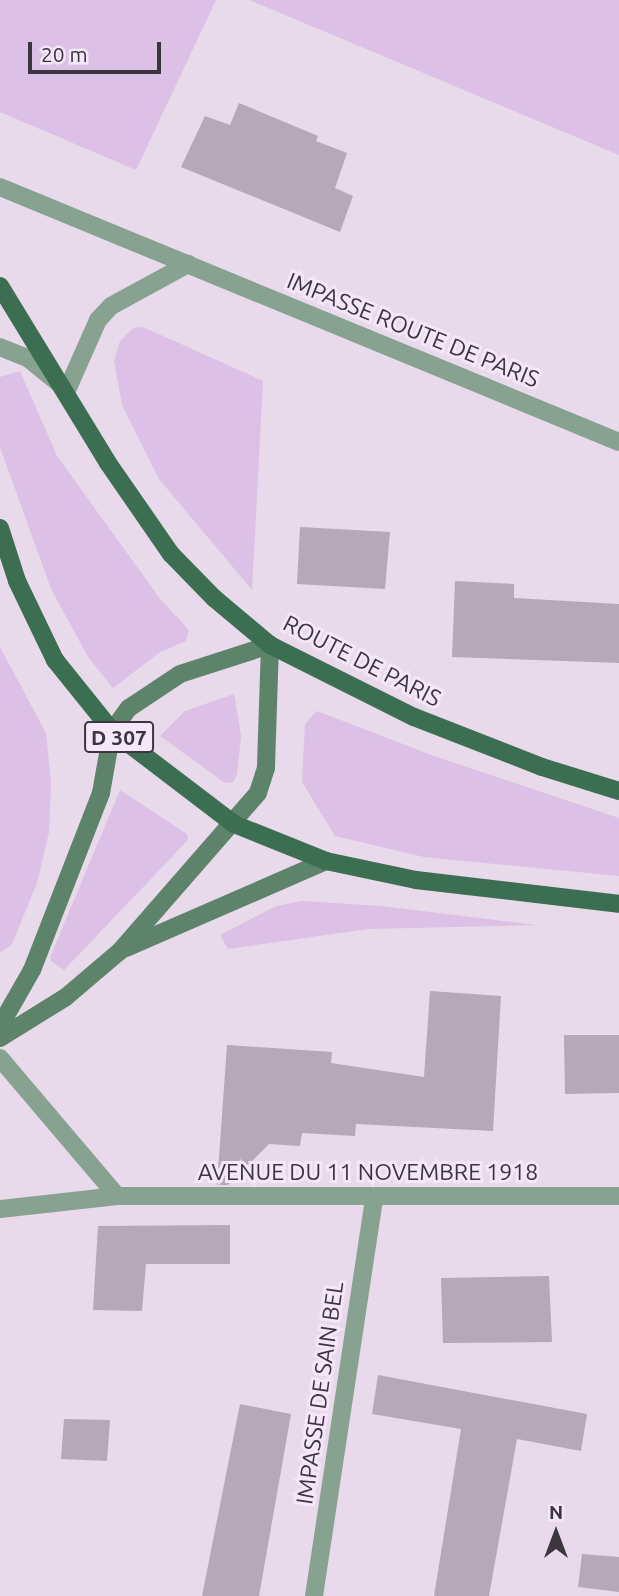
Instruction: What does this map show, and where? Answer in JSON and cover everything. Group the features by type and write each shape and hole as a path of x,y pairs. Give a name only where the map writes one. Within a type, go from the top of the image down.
{"main road":[{"name":"ROUTE DE PARIS","path":"0,286 67,390 108,463 171,554 214,598 271,645 414,717 542,767 619,791"},
{"name":"D 307","path":"0,528 18,581 55,660 112,731 234,824 326,861 416,880 619,904"},
{"path":"0,1026 33,970 101,793 112,731 129,708 180,674 271,645 266,768 258,793 234,824 120,951 66,997 0,1038"},
{"path":"120,951 326,861"}],"street":[{"name":"IMPASSE ROUTE DE PARIS","path":"0,187 619,442"},
{"path":"0,346 29,359 67,390 98,320 111,306 188,264"},
{"path":"0,1058 117,1196"},
{"name":"AVENUE DU 11 NOVEMBRE 1918","path":"0,1209 117,1196 619,1196"},
{"name":"IMPASSE DE SAIN BEL","path":"314,1596 374,1197"}],"shaded area":[{"path":"0,0 216,0 136,170 0,112"},
{"path":"249,0 619,0 619,155"},
{"path":"143,327 263,381 252,590 159,479 122,405 114,361 120,341 133,328"},
{"path":"20,371 57,456 161,600 189,630 186,641 160,652 113,688 88,657 51,589 0,447 0,377"},
{"path":"0,647 46,733 51,781 49,832 37,883 12,944 0,953"},
{"path":"234,694 241,736 237,774 233,782 225,783 160,736 185,711"},
{"path":"317,711 434,756 619,818 619,876 424,857 335,836 302,782 305,724"},
{"path":"120,790 187,834 188,840 64,970 51,961 51,955"},
{"path":"302,901 381,906 537,925 368,929 228,949 220,935 276,906"}],"building":[{"path":"239,103 318,136 316,141 347,153 335,188 353,196 340,232 181,167 205,116 230,125"},
{"path":"300,527 390,532 385,589 297,584"},
{"path":"455,581 514,584 514,598 619,604 619,663 452,657"},
{"path":"430,991 501,996 493,1131 356,1124 355,1136 302,1133 300,1146 269,1144 228,1185 217,1185 227,1045 332,1052 331,1063 424,1077"},
{"path":"564,1035 619,1035 619,1093 565,1094"},
{"path":"230,1225 230,1264 146,1264 142,1311 93,1310 98,1226"},
{"path":"549,1276 552,1342 443,1343 441,1278"},
{"path":"378,1375 587,1414 581,1451 517,1439 489,1596 434,1596 461,1429 372,1414"},
{"path":"240,1404 291,1414 259,1596 202,1596"},
{"path":"64,1419 110,1420 107,1461 61,1459"},
{"path":"582,1554 619,1557 619,1592 578,1587"}]}
